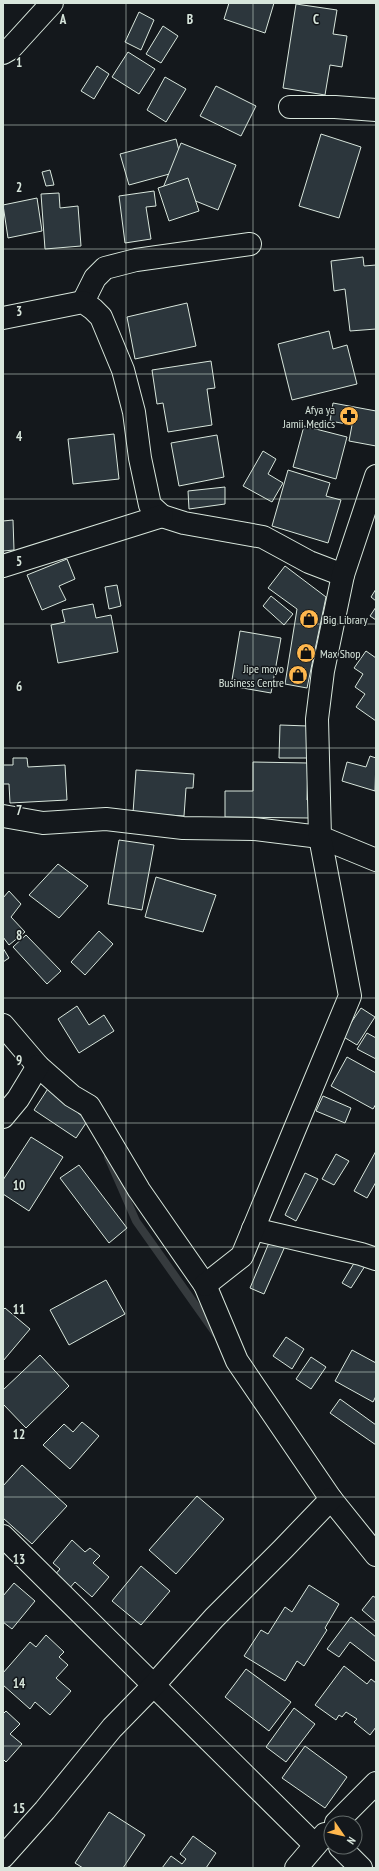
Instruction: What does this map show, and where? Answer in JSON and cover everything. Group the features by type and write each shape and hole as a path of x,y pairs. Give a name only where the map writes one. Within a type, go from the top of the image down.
{"street":[{"path":"3,53 10,49 52,3"},
{"path":"290,107 335,107 376,110"},
{"path":"83,302 95,278 105,268 136,260 250,244"},
{"path":"3,318 83,302 93,308 101,317 123,370 134,412 140,458 150,505 162,516 184,523 263,537 309,562 343,575"},
{"path":"205,1284 242,1256 350,996 320,838 317,719 323,671 343,575 376,476"},
{"path":"3,566 162,516"},
{"path":"3,816 43,823 106,820 183,828 254,830 320,838 376,860"},
{"path":"3,1025 38,1066 72,1096 88,1106 139,1190 205,1284 237,1361 331,1499 376,1555"},
{"path":"3,1117 18,1099 38,1066"},
{"path":"253,1229 354,1252 376,1259"},
{"path":"3,1857 45,1810 112,1728 154,1686 214,1618 331,1499"},
{"path":"3,1536 315,1845"},
{"path":"344,1815 376,1783"},
{"path":"296,1868 323,1836"},
{"path":"347,1855 356,1865 361,1868"}],"building":[{"path":"229,3 274,3 265,33 224,19"},
{"path":"296,4 337,10 333,34 347,36 342,67 330,65 325,95 283,88"},
{"path":"139,12 154,20 141,50 125,42"},
{"path":"163,26 178,36 161,63 146,54"},
{"path":"128,52 155,69 139,94 112,77"},
{"path":"97,66 109,74 94,99 81,91"},
{"path":"165,77 186,89 166,122 147,110"},
{"path":"216,86 256,106 241,136 200,116"},
{"path":"321,134 361,147 339,218 299,206"},
{"path":"176,139 184,170 129,185 120,154"},
{"path":"181,143 236,165 218,210 163,188"},
{"path":"50,170 54,185 46,186 42,172"},
{"path":"188,178 199,211 169,221 158,188"},
{"path":"154,191 156,206 146,207 151,239 125,243 119,196"},
{"path":"59,193 60,208 78,206 81,246 45,249 41,194"},
{"path":"37,198 42,231 8,238 3,205"},
{"path":"363,257 364,266 376,265 376,329 350,331 345,289 334,291 331,261"},
{"path":"187,303 196,346 135,359 127,317"},
{"path":"329,331 333,349 347,345 357,384 292,400 278,344"},
{"path":"211,361 215,388 207,389 212,425 168,432 163,403 157,404 152,370"},
{"path":"333,403 376,411 376,446 349,441 352,425 330,421"},
{"path":"304,426 347,437 336,479 293,467"},
{"path":"114,434 119,479 73,484 68,439"},
{"path":"217,435 224,477 179,486 171,443"},
{"path":"263,451 276,459 268,474 283,483 272,502 243,486"},
{"path":"288,470 330,483 326,496 341,500 328,543 272,526"},
{"path":"225,487 225,504 189,509 188,491"},
{"path":"13,520 14,550 3,551 3,521"},
{"path":"67,559 75,579 59,586 66,600 42,610 27,575"},
{"path":"285,566 326,597 307,688 285,684 297,609 268,588"},
{"path":"117,585 121,606 109,609 105,587"},
{"path":"376,589 376,601 371,597"},
{"path":"271,596 293,614 284,625 263,606"},
{"path":"93,604 96,618 111,615 118,652 58,663 51,625 65,622 62,610"},
{"path":"376,607 376,620 370,616"},
{"path":"240,631 281,638 271,693 231,686"},
{"path":"366,651 376,658 376,721 356,707 365,694 355,687 363,674 354,668"},
{"path":"280,725 308,726 308,758 279,758"},
{"path":"370,756 376,758 375,791 342,781 347,762 366,767"},
{"path":"13,758 27,758 28,767 65,765 67,800 10,803 9,784 3,784 3,765 13,765"},
{"path":"253,762 308,763 307,800 310,800 310,818 225,817 225,791 253,791"},
{"path":"136,770 194,774 193,788 186,788 184,816 133,813"},
{"path":"119,840 154,845 142,910 108,904"},
{"path":"58,864 88,886 59,918 29,895"},
{"path":"156,877 216,895 203,932 145,917"},
{"path":"9,891 21,904 11,917 25,932 9,945 3,937 3,898"},
{"path":"99,931 113,944 85,975 71,962"},
{"path":"26,935 61,971 47,984 13,947"},
{"path":"3,948 9,958 3,962"},
{"path":"77,1006 89,1025 104,1015 114,1031 79,1053 58,1019"},
{"path":"361,1008 375,1017 357,1045 342,1036"},
{"path":"367,1033 376,1038 376,1059 357,1049"},
{"path":"347,1057 376,1073 376,1104 373,1109 331,1086"},
{"path":"51,1084 83,1106 78,1113 88,1120 76,1138 34,1110"},
{"path":"323,1096 351,1108 345,1123 316,1111"},
{"path":"31,1137 63,1157 29,1211 3,1194 3,1180"},
{"path":"376,1151 376,1182 367,1198 354,1191"},
{"path":"336,1154 349,1161 334,1185 322,1179"},
{"path":"79,1165 127,1228 109,1243 60,1178"},
{"path":"305,1173 318,1179 296,1221 285,1215"},
{"path":"271,1238 286,1244 264,1294 250,1288"},
{"path":"356,1260 365,1266 351,1288 342,1283"},
{"path":"106,1280 125,1314 69,1345 50,1310"},
{"path":"5,1308 30,1329 3,1361 3,1310"},
{"path":"286,1337 304,1349 292,1369 273,1356"},
{"path":"352,1350 376,1363 376,1396 373,1402 335,1381"},
{"path":"40,1355 69,1386 26,1428 3,1404 3,1390"},
{"path":"311,1357 326,1367 311,1389 296,1379"},
{"path":"340,1399 376,1425 376,1445 330,1413"},
{"path":"82,1422 99,1436 70,1469 43,1445 64,1424 73,1432"},
{"path":"22,1465 67,1506 32,1544 3,1518 3,1486"},
{"path":"197,1496 224,1519 176,1574 149,1550"},
{"path":"72,1540 85,1552 90,1548 100,1556 93,1563 109,1577 92,1597 75,1582 67,1591 52,1578 60,1569 53,1563"},
{"path":"141,1566 170,1591 141,1625 112,1601"},
{"path":"14,1583 35,1601 12,1629 3,1622 3,1596"},
{"path":"309,1585 339,1604 325,1628 327,1630 304,1666 297,1661 285,1681 244,1656 261,1630 268,1634 285,1607 292,1612"},
{"path":"373,1596 376,1598 376,1622 362,1610"},
{"path":"351,1617 376,1637 376,1662 350,1642 339,1657 327,1649"},
{"path":"46,1635 64,1652 59,1657 68,1665 56,1678 71,1691 50,1715 35,1702 30,1709 3,1685 3,1673 30,1642 36,1647"},
{"path":"344,1666 367,1684 371,1679 376,1683 376,1727 370,1735 354,1722 357,1719 346,1712 342,1717 339,1715 336,1720 315,1705"},
{"path":"246,1669 291,1702 269,1731 225,1697"},
{"path":"294,1708 315,1724 286,1762 266,1747"},
{"path":"6,1711 20,1724 10,1734 22,1744 6,1762 3,1759 3,1714"},
{"path":"305,1746 347,1777 325,1808 282,1778"},
{"path":"109,1812 145,1835 123,1868 83,1868 75,1863"},
{"path":"193,1836 216,1853 206,1868 162,1868 171,1856 182,1864 186,1859 180,1854"}],"waterway":[{"path":"108,1157 136,1221 216,1334"}],"place":[{"name":"Afya ya Jamii Medics","path":"349,416"},
{"name":"Big Library","path":"309,619"},
{"name":"Max Shop","path":"306,653"},
{"name":"Jipe moyo Business Centre","path":"298,675"}]}
